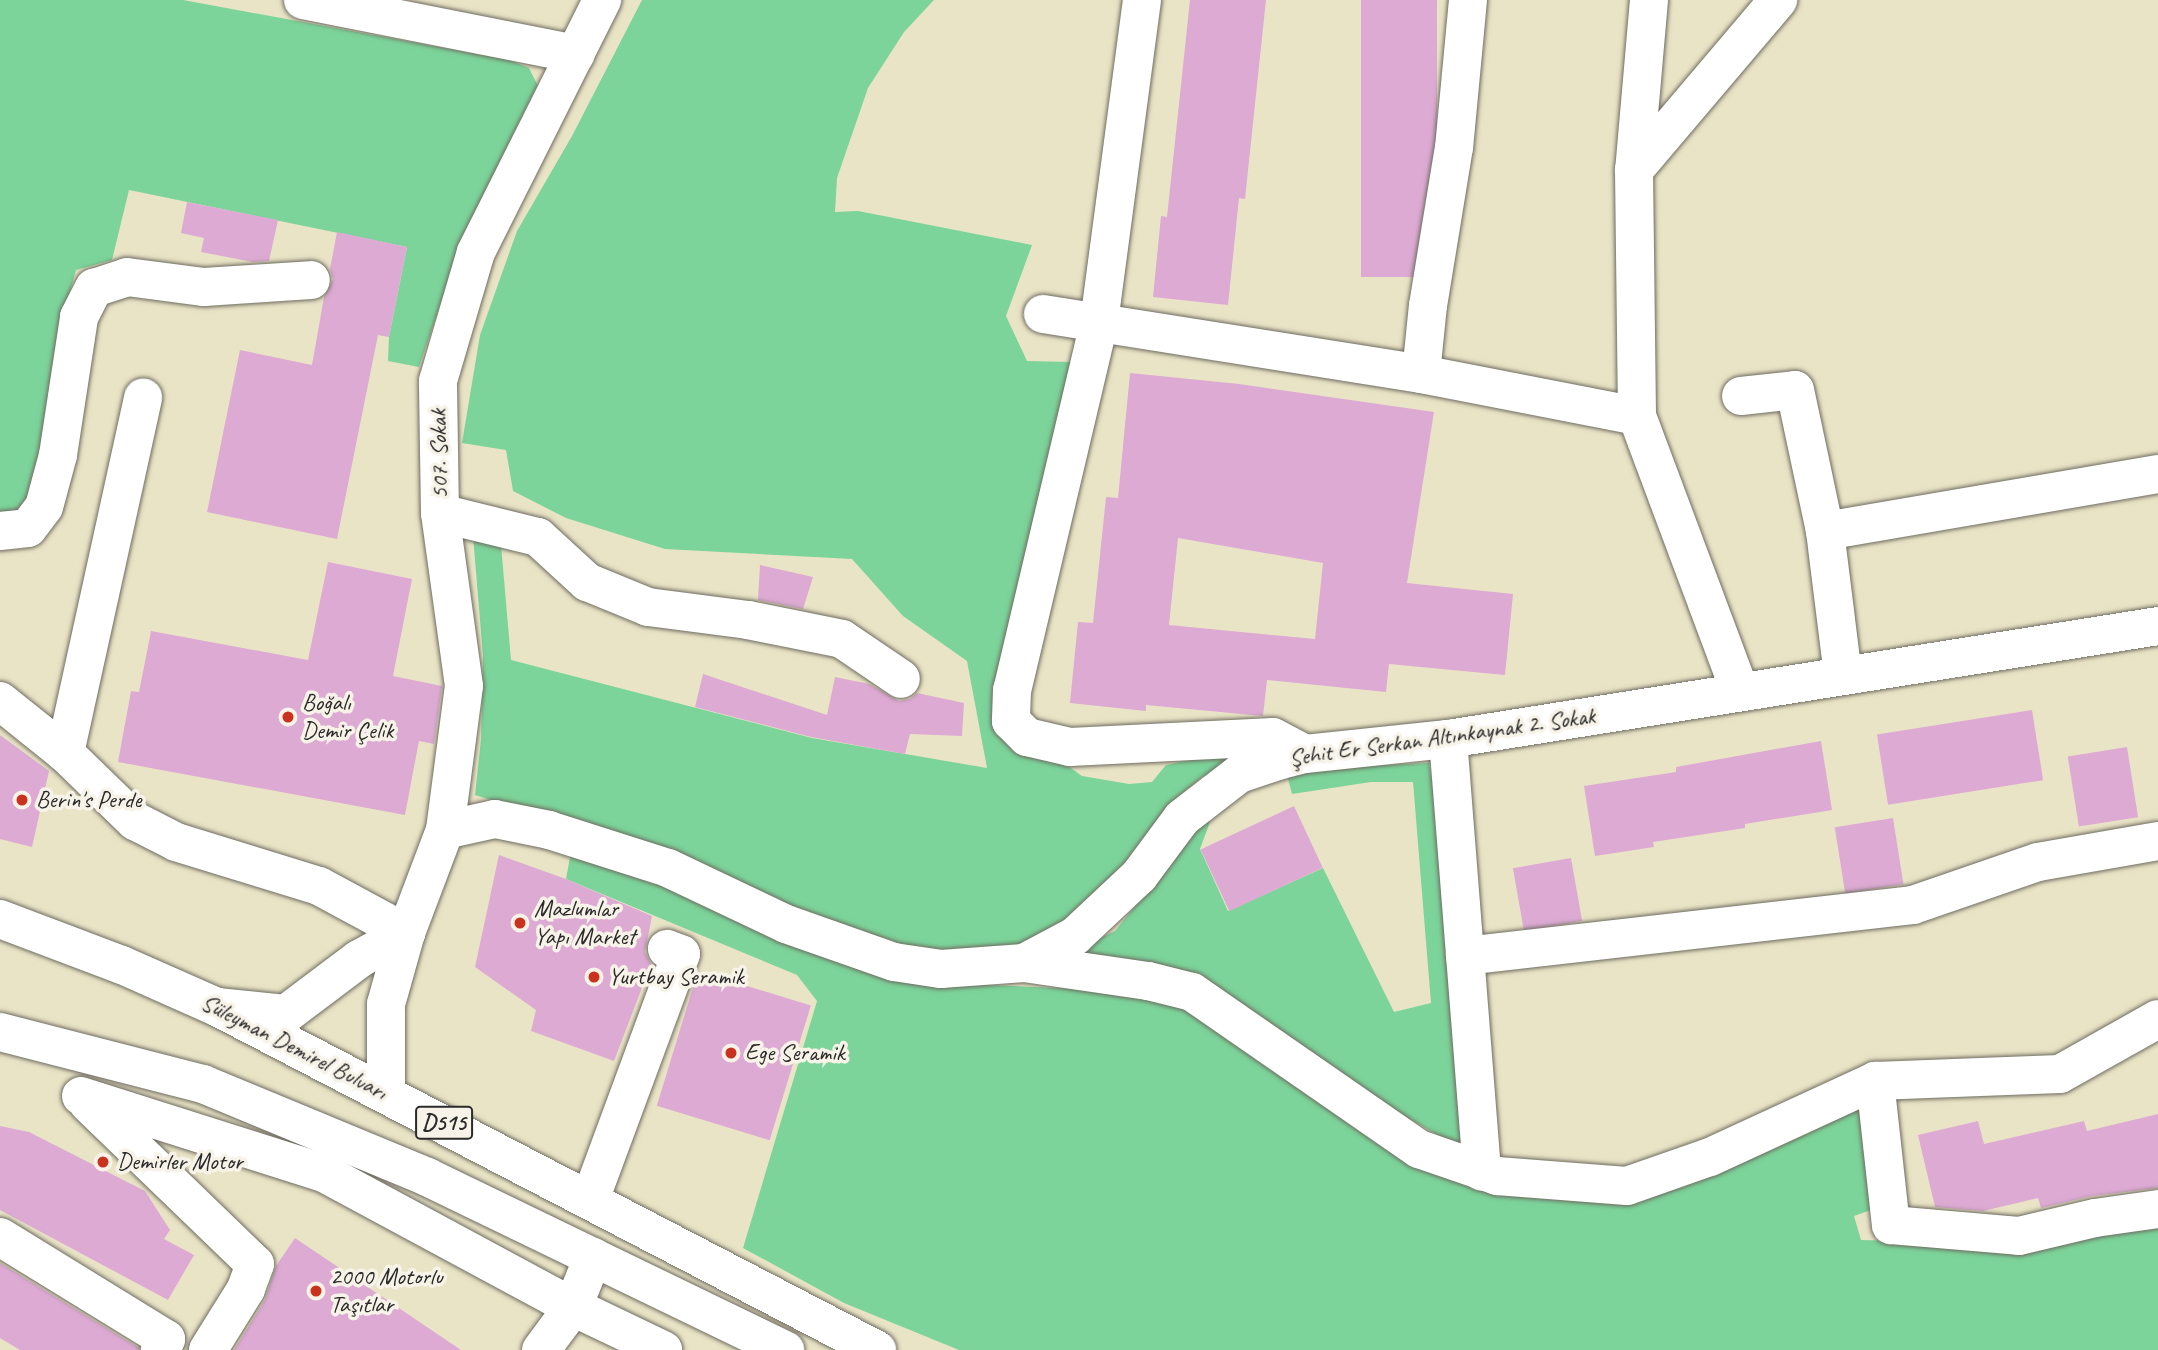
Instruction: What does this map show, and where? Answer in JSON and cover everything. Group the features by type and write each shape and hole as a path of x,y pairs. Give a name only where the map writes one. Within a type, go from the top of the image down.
{"main road":[{"path":"303,0 576,54"},
{"name":"507. Sokak","path":"386,1093 386,1004 407,933 445,830 464,686 440,513 438,381 476,252 602,0"},
{"path":"1142,0 1099,323 1012,690 1011,721 1027,737 1070,747 1273,737 1305,754"},
{"path":"1421,374 1428,305 1454,147 1468,0"},
{"path":"1649,0 1634,170 1637,416 1740,691"},
{"path":"1634,170 1726,59 1768,1"},
{"path":"0,531 29,528 44,507 58,455 79,317 94,288 127,277 204,287 310,279"},
{"path":"1043,314 1421,374 1637,416"},
{"path":"1741,396 1795,390 1825,531 1843,675"},
{"path":"65,753 143,397"},
{"path":"1825,531 2158,474"},
{"path":"440,513 538,537 586,582 648,607 748,620 842,639 901,679"},
{"name":"Şehit Er Serkan Altınkaynak 2. Sokak","path":"445,830 495,819 549,830 668,868 786,924 894,962 941,969 1024,962 1076,936 1139,876 1182,818 1239,774 1305,754 1448,739 2158,626"},
{"path":"0,701 65,753 135,821 176,842 319,886 407,933"},
{"path":"1448,739 1482,1172"},
{"path":"1465,956 1913,905 2038,862 2158,841"},
{"name":"Süleyman Demirel Bulvarı","path":"0,919 122,965 217,1007 877,1350"},
{"path":"217,1007 286,1014 359,958 407,933"},
{"path":"590,1200 681,954 667,949"},
{"path":"1024,962 1148,981 1192,992 1419,1149 1496,1176 1627,1186 1710,1157 1874,1081 2060,1074 2158,1019"},
{"name":"D515","path":"0,1032 203,1084 427,1177 785,1350"},
{"path":"1874,1081 1891,1225 2019,1236 2095,1218 2158,1209"},
{"path":"208,1350 246,1289 255,1264 81,1096 324,1174 647,1347 663,1291"},
{"path":"0,1237 163,1345"},
{"path":"541,1350 573,1307 593,1257"}],"green space":[{"path":"0,0 183,0 509,60 529,68 538,86 456,259 419,367 388,361 389,337 407,247 129,190 112,260 76,270 58,334 35,493 17,510 0,514"},
{"path":"642,0 934,0 904,32 868,88 837,178 835,212 858,211 1032,245 1006,316 1027,361 1072,362 996,715 1082,776 1129,784 1152,782 1166,765 1258,745 1234,763 1202,777 1179,796 1126,870 1080,917 1027,945 939,955 879,944 521,809 475,795 481,739 483,656 473,536 500,533 511,660 812,738 987,768 967,661 903,616 852,559 665,549 566,518 513,491 506,450 462,443 480,335 517,231 572,136"},
{"path":"1429,763 1449,878 1468,1145 1454,1144 1323,1070 1221,999 1066,962 1088,944 1115,931 1206,820 1210,822 1200,849 1228,911 1323,868 1394,1012 1431,1003 1413,782 1371,782 1292,794 1287,775 1320,768"},
{"path":"571,852 963,984 1151,992 1212,1025 1416,1163 1622,1198 1859,1100 1874,1209 1854,1216 1861,1240 2008,1244 2158,1221 2158,1350 959,1350 844,1303 743,1248 817,1001 797,975 566,879"}],"building":[{"path":"1190,0 1266,0 1245,199 1239,198 1228,305 1153,297 1161,216 1167,217"},
{"path":"1361,0 1437,0 1437,277 1361,277"},
{"path":"187,202 278,220 269,261 253,262 201,252 204,238 181,233"},
{"path":"337,232 407,247 389,337 378,335 337,539 207,512 240,350 312,365 324,297 333,279 330,269"},
{"path":"1130,373 1239,384 1434,412 1407,583 1513,594 1505,675 1389,664 1386,692 1267,680 1263,716 1146,705 1146,711 1070,703 1078,622 1093,623 1106,497 1118,498","holes":["1178,538 1323,563 1315,639 1169,625"]},
{"name":"Boğalı Demir Çelik","path":"328,562 412,579 393,676 442,686 434,744 419,741 405,815 118,762 131,691 139,692 151,631 308,660"},
{"path":"760,565 813,577 803,609 758,600"},
{"path":"703,674 827,715 835,677 869,684 899,701 910,699 917,693 964,703 962,736 910,734 905,754 811,737 695,707"},
{"path":"2032,710 2043,780 1888,805 1877,735"},
{"path":"0,735 49,771 32,847 0,839"},
{"path":"1821,741 1832,810 1745,824 1745,828 1653,842 1654,847 1595,856 1584,786 1676,772 1676,767"},
{"path":"2127,747 2138,817 2079,827 2068,756"},
{"path":"1294,806 1323,868 1229,911 1201,850"},
{"path":"1893,818 1903,884 1845,893 1835,827"},
{"name":"Yurtbay Seramik","path":"499,855 566,879 652,916 645,952 651,964 614,1061 531,1031 536,1010 475,967"},
{"path":"1571,858 1582,921 1524,931 1513,868"},
{"name":"Ege Seramik","path":"698,971 811,1005 770,1140 657,1106"},
{"path":"2158,1114 2158,1188 2092,1196 2041,1208 2038,1198 1983,1211 1935,1207 1918,1135 1978,1121 1984,1144 2084,1121 2087,1131"},
{"path":"0,1126 29,1132 145,1191 170,1230 164,1239 194,1255 168,1300 0,1210"},
{"name":"2000 Motorlu Taşıtlar","path":"295,1238 461,1350 234,1350 265,1300 276,1266"},
{"path":"0,1263 139,1348 138,1350 20,1350 0,1338"}],"place":[{"name":"Boğalı Demir Çelik","path":"288,717"},
{"name":"Berin's Perde","path":"22,800"},
{"name":"Mazlumlar Yapı Market","path":"520,923"},
{"name":"Yurtbay Seramik","path":"594,977"},
{"name":"Ege Seramik","path":"731,1053"},
{"name":"Demirler Motor","path":"103,1162"},
{"name":"2000 Motorlu Taşıtlar","path":"316,1291"}]}
